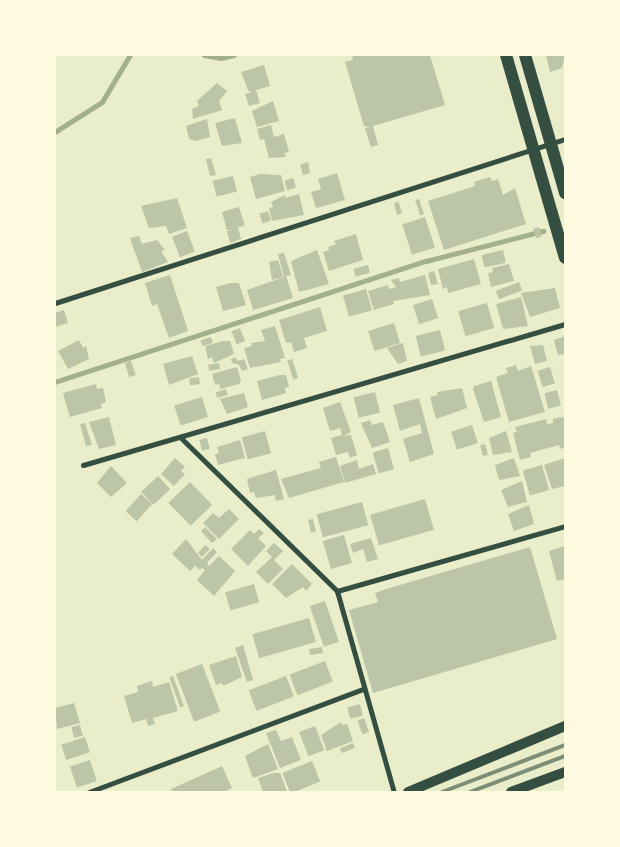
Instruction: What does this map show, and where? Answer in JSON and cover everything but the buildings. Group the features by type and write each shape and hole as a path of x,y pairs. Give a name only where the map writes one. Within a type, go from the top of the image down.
{"main road":[{"path":"506,55 565,258"},
{"path":"525,55 565,193"},
{"path":"408,792 565,726"},
{"path":"511,792 565,772"}],"street":[{"path":"55,303 565,139"},
{"path":"83,465 565,324"},
{"path":"180,438 337,591 362,689 394,792"},
{"path":"337,591 565,526"},
{"path":"89,792 362,689"}],"waterway":[{"path":"55,132 102,102 130,55"},
{"path":"204,55 221,58 234,55"},
{"path":"55,382 426,261 543,231"}],"railway":[{"path":"442,792 565,745"},
{"path":"470,792 565,756"}]}
